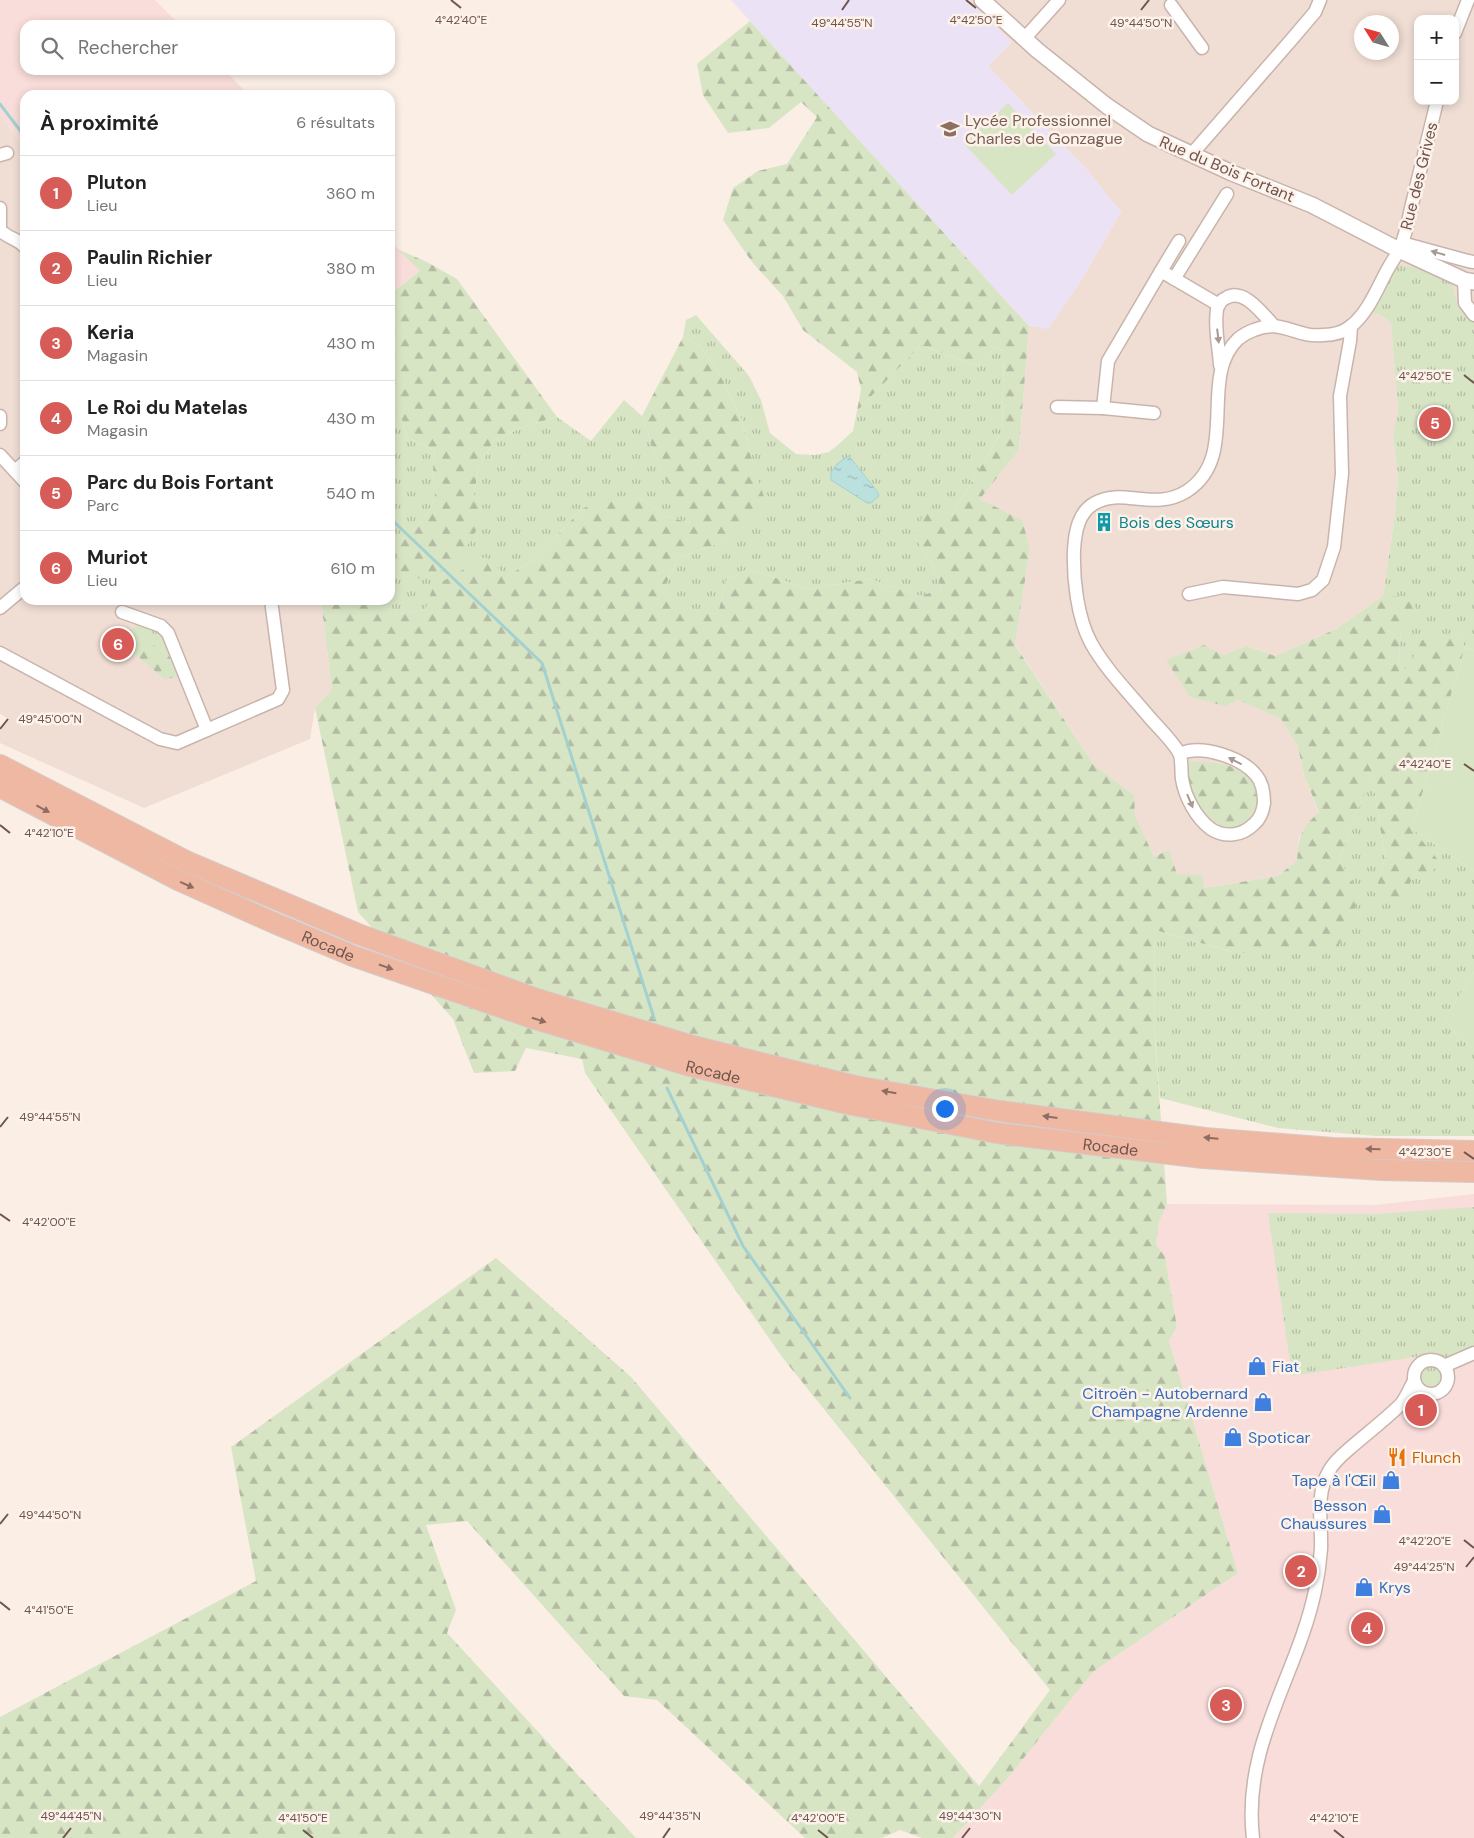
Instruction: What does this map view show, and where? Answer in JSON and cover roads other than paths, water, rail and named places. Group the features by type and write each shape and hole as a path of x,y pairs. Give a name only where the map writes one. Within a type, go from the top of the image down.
{"highway":[{"path":"0,765 188,862 349,931 537,999 693,1046 855,1086 1000,1111 1206,1138 1333,1148 1471,1151"},
{"name":"Rocade","path":"0,786 178,880 344,952 535,1019 690,1066 848,1104 997,1132 1203,1158 1381,1170 1474,1172"},
{"path":"1381,1170 1474,1181"}],"street":[{"name":"Rue du Bois Fortant","path":"982,0 1024,39 1107,106 1148,134 1191,155 1312,205 1401,246 1469,281 1464,303 1474,315"},
{"path":"1024,39 1059,0"},
{"path":"1191,155 1315,12 1320,0"},
{"path":"1459,23 1468,0"},
{"path":"1172,2 1202,48"},
{"name":"Rue des Grives","path":"1351,326 1365,311 1401,246 1436,105"},
{"path":"1174,279 1227,194"},
{"path":"0,208 0,232 20,242"},
{"path":"1103,408 1108,361 1179,241"},
{"path":"1401,246 1474,262"},
{"path":"1161,271 1219,305"},
{"path":"1180,754 1189,750 1221,754 1239,761 1256,775 1264,794 1263,810 1256,823 1244,831 1228,836 1214,831 1199,819 1182,780 1180,754 1103,661 1090,640 1077,601 1073,568 1075,539 1079,523 1085,510 1096,502 1111,497 1163,501 1189,490 1210,463 1215,449 1220,373 1216,321 1217,307 1223,299 1232,295 1244,297 1273,324 1305,335 1339,333 1351,326"},
{"path":"1220,373 1228,349 1241,336 1257,328 1273,324"},
{"path":"1188,594 1223,587 1298,594 1312,590 1323,580 1334,547 1342,474 1340,396 1351,326"},
{"path":"1057,407 1103,408 1154,413"},
{"path":"0,416 0,424"},
{"path":"0,456 20,476"},
{"path":"15,471 20,466"},
{"path":"0,608 20,591"},
{"path":"0,654 160,739 177,743 278,699 283,690 272,605"},
{"path":"122,612 161,626 168,633 207,730"},
{"path":"1444,1366 1474,1354"},
{"path":"1253,1838 1251,1819 1255,1771 1269,1719 1298,1647 1316,1588 1321,1548 1322,1488 1329,1470 1402,1403 1423,1393 1434,1394 1442,1391 1446,1387 1448,1377 1444,1366 1435,1360 1423,1362 1415,1370 1414,1381 1402,1403"},
{"path":"1414,1381 1423,1393"}],"water":[{"path":"849,456 877,491 879,496 871,503 867,503 831,480 831,472 838,463"}],"waterway":[{"path":"0,104 20,130"},
{"path":"395,523 542,663 654,1018"},
{"path":"667,1088 743,1246 850,1398"}],"place":[{"name":"Lycée Professionnel Charles de Gonzague","path":"950,129"},
{"name":"Parc du Bois Fortant","path":"1435,423"},
{"name":"Bois des Sœurs","path":"1104,522"},
{"name":"Muriot","path":"118,644"},
{"name":"Fiat","path":"1257,1366"},
{"name":"Citroën - Autobernard Champagne Ardenne","path":"1263,1402"},
{"name":"Pluton","path":"1421,1410"},
{"name":"Spoticar","path":"1233,1437"},
{"name":"Flunch","path":"1397,1457"},
{"name":"Tape à l'Œil","path":"1391,1480"},
{"name":"Besson Chaussures","path":"1382,1514"},
{"name":"Paulin Richier","path":"1301,1571"},
{"name":"Krys","path":"1364,1587"},
{"name":"Le Roi du Matelas","path":"1367,1628"},
{"name":"Keria","path":"1226,1705"}]}
